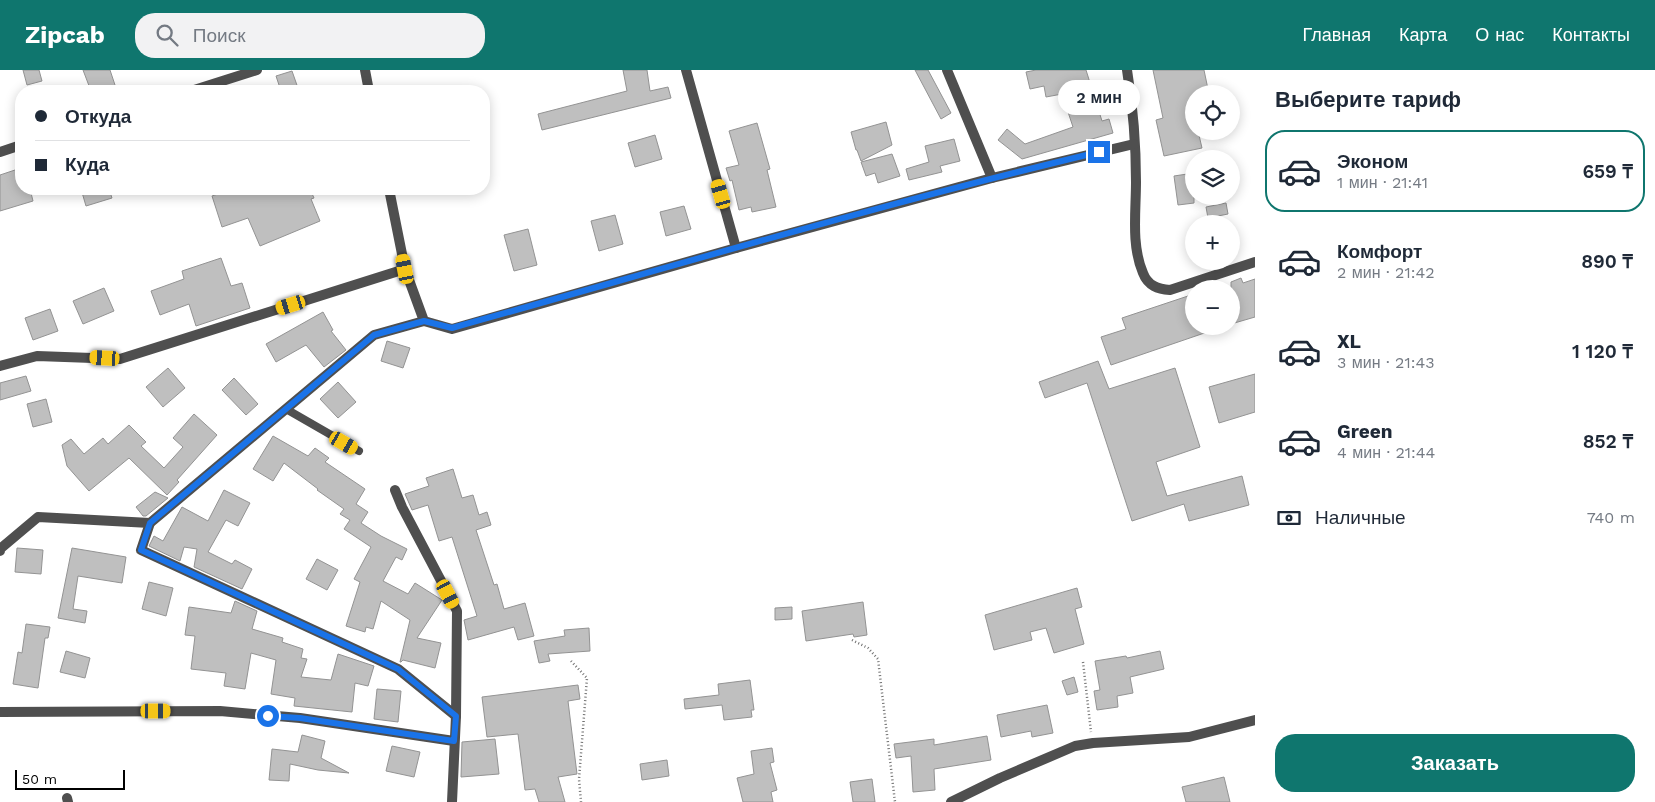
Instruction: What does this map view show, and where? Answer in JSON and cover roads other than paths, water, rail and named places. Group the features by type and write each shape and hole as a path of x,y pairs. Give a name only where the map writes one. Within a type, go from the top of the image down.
{"street":[{"path":"210,85 257,70"},
{"path":"364,70 368,85"},
{"path":"686,70 736,248"},
{"path":"947,70 992,178"},
{"path":"1127,70 1132,100 1136,180 1135,248 1143,275 1156,288 1170,290 1255,262"},
{"path":"456,716 398,669 141,550 150,523 374,335 424,321 452,328 992,178 1134,144"},
{"path":"0,152 15,148"},
{"path":"390,195 405,269 424,321"},
{"path":"0,366 37,356 120,359 405,269"},
{"path":"395,490 402,507 457,611 456,716 452,802"},
{"path":"0,551 0,548 38,517 150,523"},
{"path":"0,712 220,712 300,718 454,741"},
{"path":"951,802 1000,778 1075,746 1093,743 1189,737 1255,720"}],"lane":[{"path":"286,409 359,451"}]}
